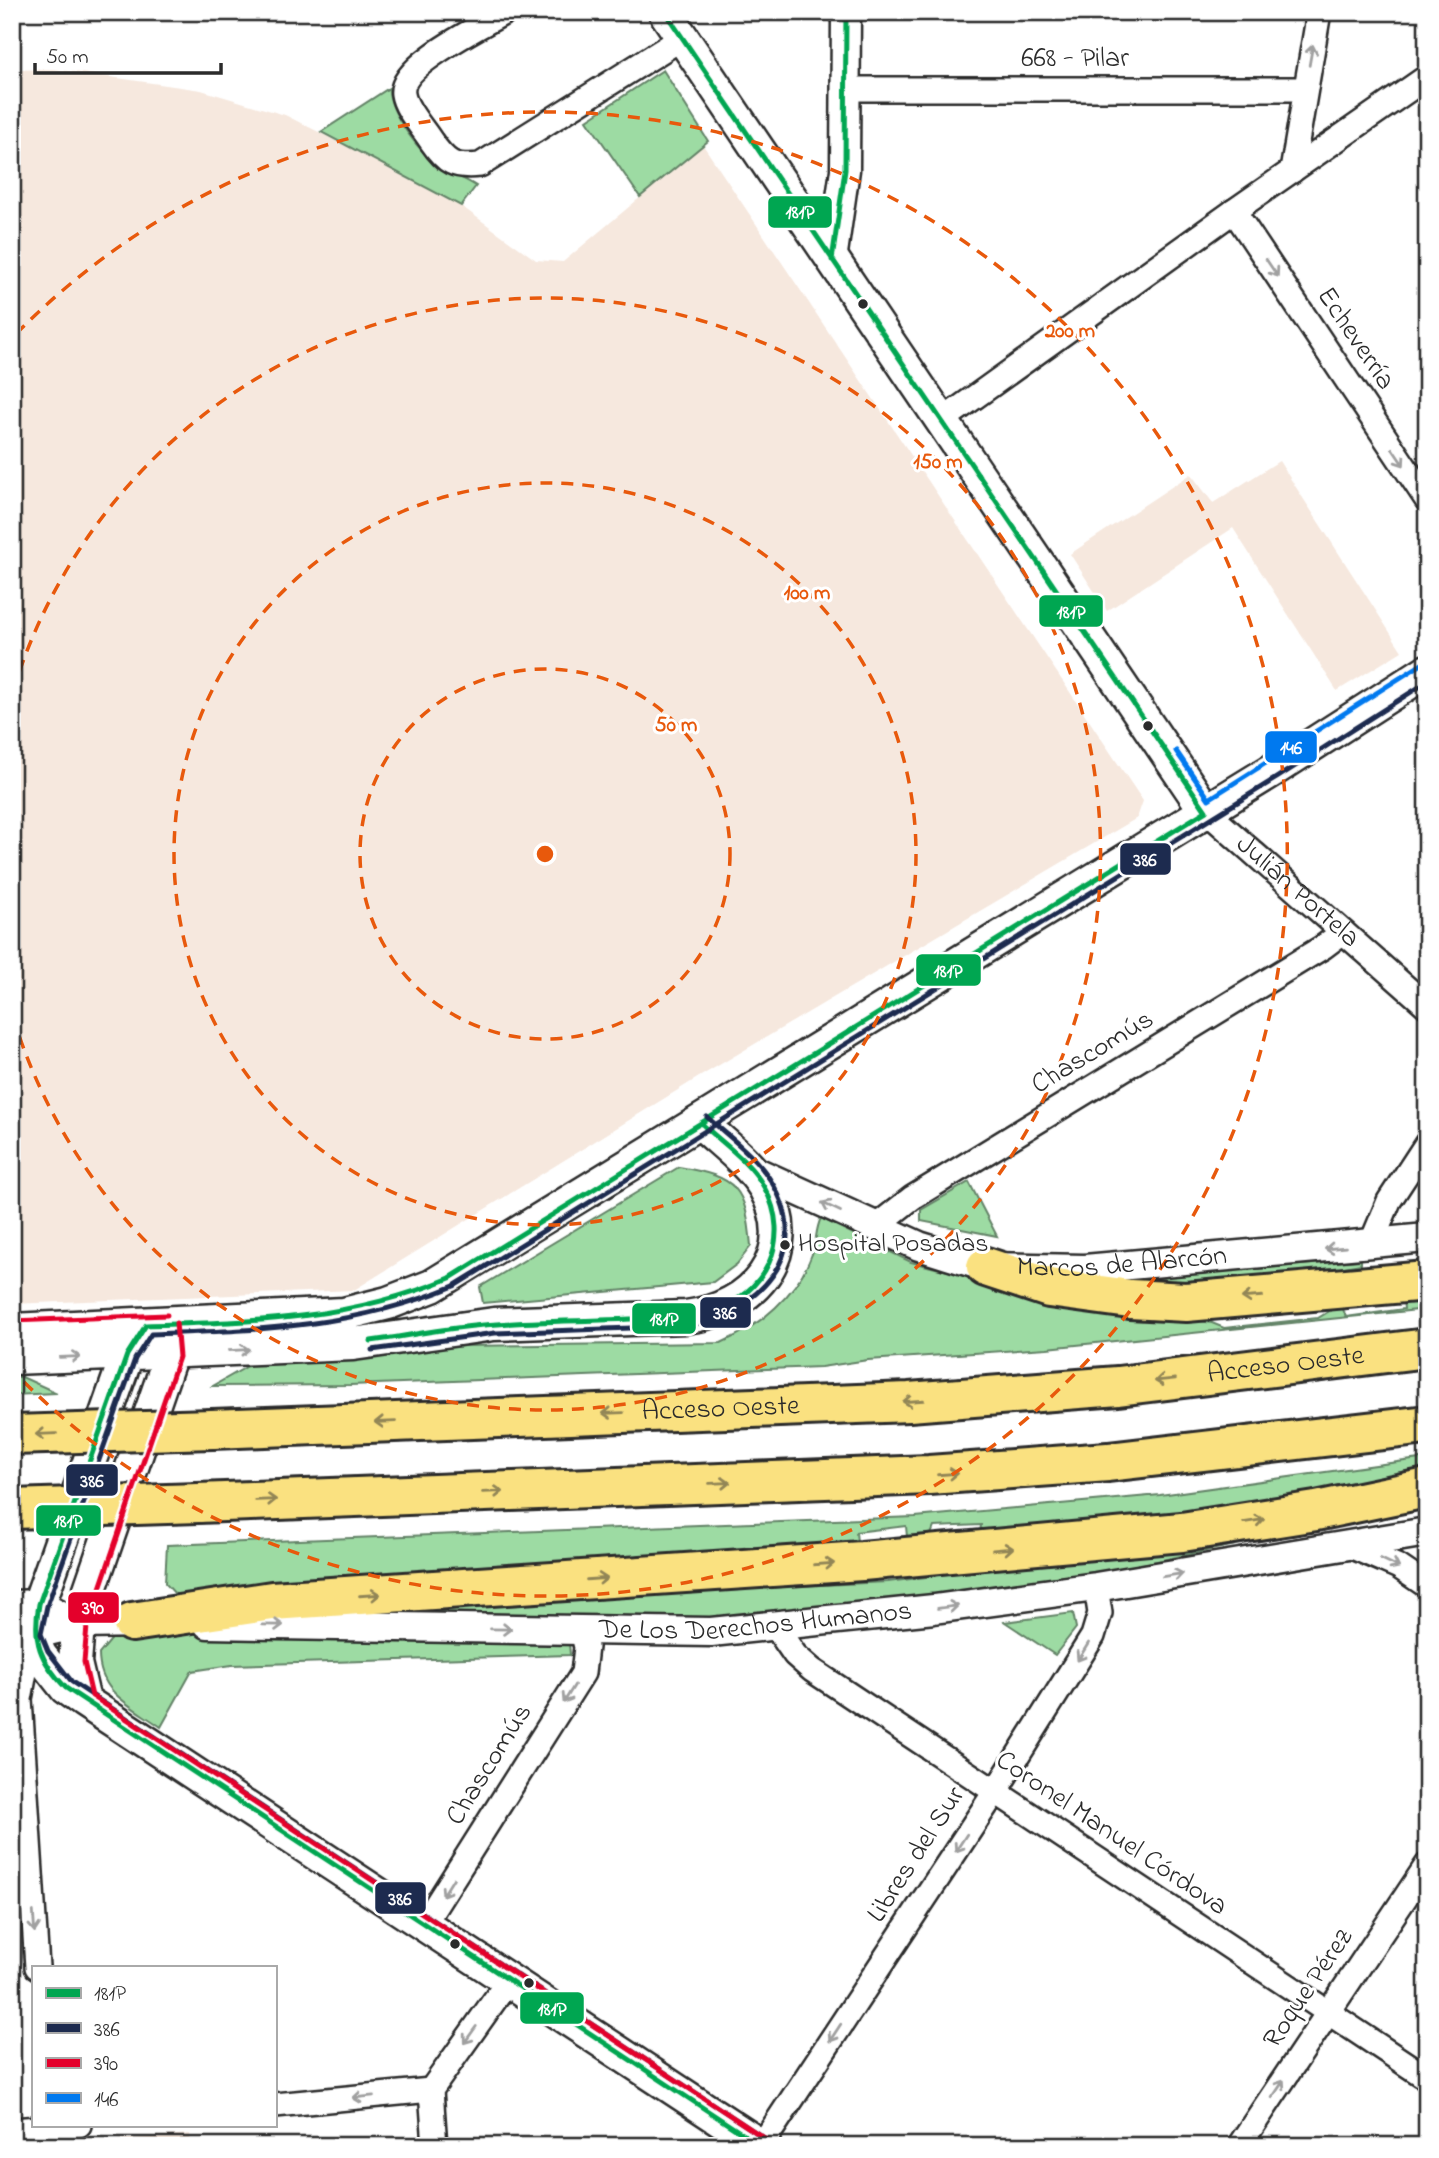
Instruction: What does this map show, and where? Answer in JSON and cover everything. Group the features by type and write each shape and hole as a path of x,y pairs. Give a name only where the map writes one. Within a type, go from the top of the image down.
{"highway":[{"path":"986,1267 1049,1288 1130,1299 1186,1303 1427,1281"},
{"name":"Acceso Oeste","path":"12,1435 909,1402 1118,1386 1427,1348"},
{"path":"12,1509 929,1475 1108,1462 1427,1425"},
{"path":"132,1622 272,1601 862,1561 1182,1532 1316,1511 1427,1488"}],"main road":[{"name":"Julián Portela","path":"665,12 940,422 1206,811"},
{"name":"Marcos de Alarcón","path":"12,1359 127,1355 161,1334 344,1314 388,1303 432,1286 1206,811 1427,671"},
{"name":"Marcos de Alarcón","path":"12,1330 161,1334 353,1344 494,1324 686,1317 712,1313 736,1302 751,1290 764,1275 777,1241 774,1209 765,1189 750,1169 701,1123"},
{"path":"84,1701 75,1663 78,1624 161,1334"},
{"path":"127,1355 26,1604 22,1635 51,1673 84,1701 761,2146"}],"street":[{"path":"505,12 416,66 403,82 403,96 433,144 449,162 460,168 480,165 682,38"},
{"path":"832,260 845,170 846,12"},
{"path":"1292,171 1319,12"},
{"path":"940,422 1234,211 1427,77"},
{"name":"668 - Pilar","path":"846,89 1304,89"},
{"name":"Echeverría","path":"1234,211 1427,500"},
{"name":"Julián Portela","path":"1206,811 1427,1006"},
{"name":"Chascomús","path":"875,1227 912,1198 1323,947 1343,932"},
{"path":"1371,1244 1389,1201 1427,1143"},
{"name":"Marcos de Alarcón","path":"750,1169 919,1246 986,1267 1085,1269 1427,1238"},
{"name":"De Los Derechos Humanos","path":"22,1635 78,1624 132,1622 711,1632 1096,1587 1427,1532"},
{"path":"1350,1546 1399,1567 1427,1586"},
{"name":"Libres del Sur","path":"761,2146 995,1792 1093,1636 1100,1613 1096,1587"},
{"name":"De Los Derechos Humanos","path":"26,1604 78,1624"},
{"name":"Coronel Manuel Córdova","path":"775,1626 795,1655 812,1670 1427,2078"},
{"name":"Chascomús","path":"424,1924 583,1673 586,1647 582,1631"},
{"path":"22,1635 20,1699 37,1966"},
{"name":"Roque Pérez","path":"1239,2146 1427,1865"},
{"path":"435,2146 431,2090 509,1980"},
{"path":"276,2105 431,2090"},
{"path":"12,2130 48,2133 75,2126"}],"shaded area":[{"path":"54,69 201,90 285,115 450,198 536,260 563,262 703,145 1143,801 1137,818 699,1077 354,1290 12,1304 12,70"},
{"path":"1279,461 1402,651 1337,691 1233,528 1107,611 1070,554 1191,474 1213,503"},
{"path":"190,2134 191,2146 57,2145"}],"green space":[{"path":"663,70 708,141 640,197 587,120"},
{"path":"389,88 394,109 416,143 442,168 476,186 461,206 321,132"},
{"path":"679,1167 714,1175 726,1181 735,1188 746,1210 751,1246 737,1264 713,1282 483,1303 480,1287"},
{"path":"969,1182 997,1236 921,1221 921,1210"},
{"path":"821,1218 911,1262 1051,1296 1212,1323 1224,1328 1318,1318 1341,1304 1346,1317 1404,1309 1403,1299 1427,1286 1427,1309 1047,1348 868,1360 821,1367 350,1385 213,1386 255,1362 464,1346 721,1343 750,1328 787,1296 812,1254"},
{"path":"1361,1260 1361,1264 1268,1280 1187,1288 1107,1281"},
{"path":"12,1377 22,1377 57,1393 12,1395"},
{"path":"1427,1458 1427,1479 1342,1497 980,1534 981,1525 934,1527 926,1547 908,1548 906,1526 856,1532 857,1542 204,1598 176,1595 165,1583 167,1545 915,1517 1160,1495"},
{"path":"1427,1503 1427,1509 1332,1525 1118,1569 899,1599 701,1619 265,1610 888,1582 1100,1554"},
{"path":"1073,1613 1076,1628 1055,1655 1005,1622"},
{"path":"165,1633 569,1643 570,1655 232,1665 192,1671 161,1727 119,1698 111,1689 100,1668 99,1654 115,1635"}],"transit line":[{"name":"181P","path":"665,12 1206,811"},
{"name":"181P","path":"832,260 845,170 846,12"},
{"name":"146","path":"1176,751 1209,799 1422,664"},
{"name":"386","path":"766,2139 72,1682 48,1651 41,1634 47,1606 135,1359 151,1334 229,1331 342,1319 379,1311 454,1286 1278,777 1427,682"},
{"name":"181P","path":"761,2146 66,1688 50,1669 40,1650 37,1629 39,1604 127,1355 146,1325 263,1320 338,1311 375,1303 450,1278 1206,811"},
{"name":"386","path":"372,1350 495,1333 687,1326 736,1307 756,1293 772,1276 783,1255 787,1233 783,1208 771,1181 757,1163 707,1117"},
{"name":"181P","path":"371,1341 482,1325 700,1315 729,1304 746,1293 769,1263 775,1245 773,1207 758,1178 701,1123"},
{"name":"390","path":"12,1321 167,1315"},
{"name":"390","path":"176,1323 179,1357 87,1626 84,1662 92,1696 766,2139"}],"place":[{"name":"Hospital Posadas","path":"785,1245"}]}
